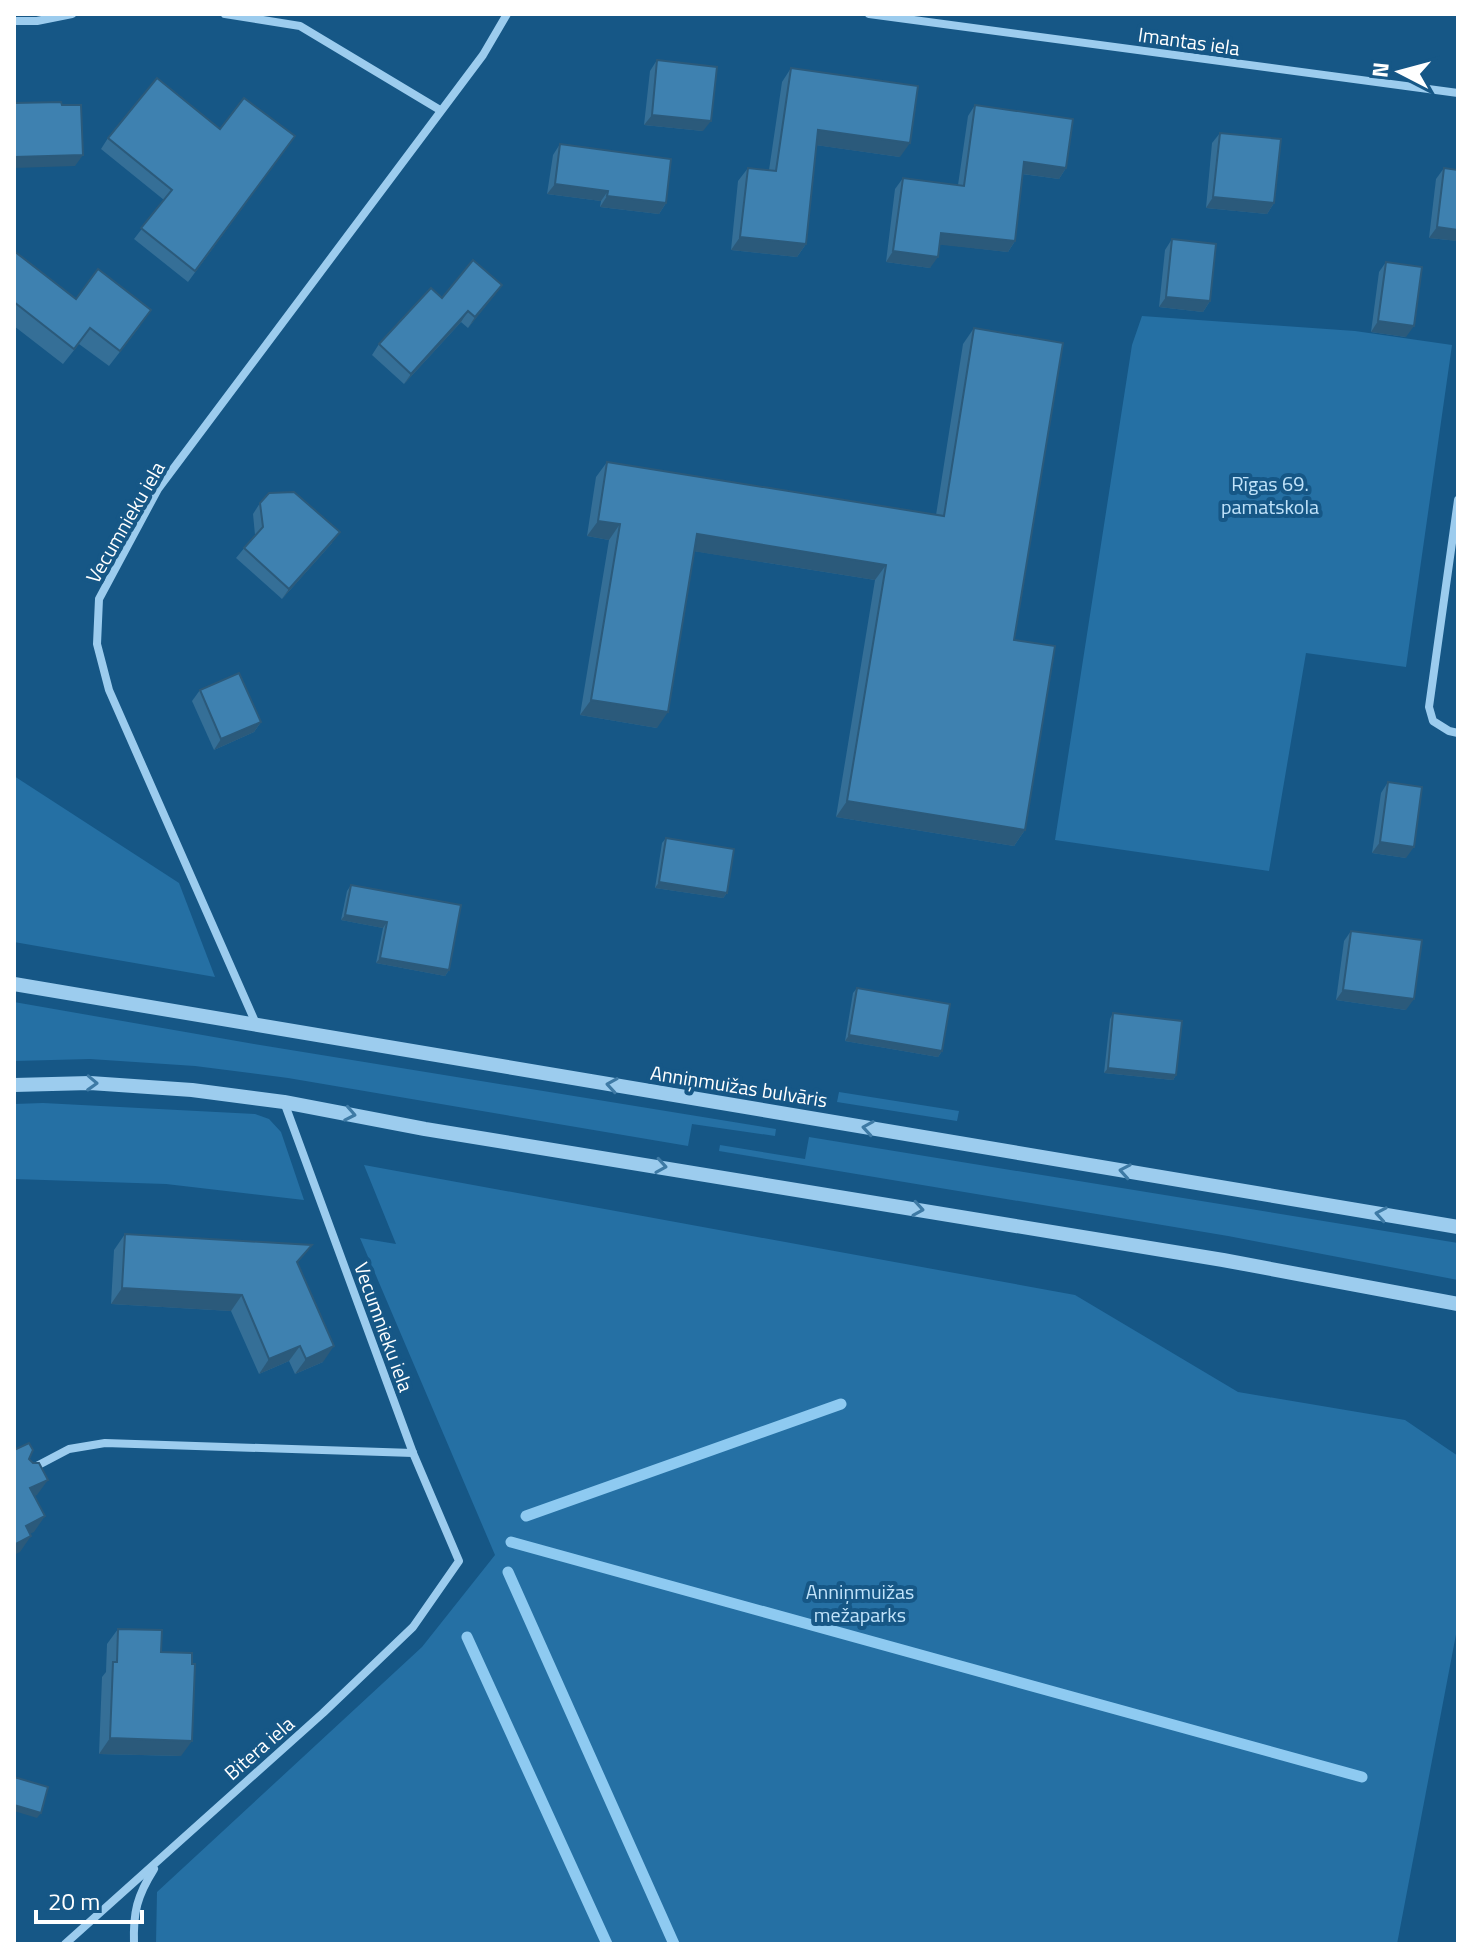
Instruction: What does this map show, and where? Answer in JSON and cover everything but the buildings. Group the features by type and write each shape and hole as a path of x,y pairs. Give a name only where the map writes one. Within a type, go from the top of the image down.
{"street":[{"path":"14,21 37,21 72,14"},
{"path":"225,14 300,26 440,110"},
{"name":"Vecumnieku iela","path":"257,1026 109,690 97,644 99,599 158,489 483,55 507,14"},
{"name":"Imantas iela","path":"869,14 1458,93"},
{"path":"1458,500 1429,707 1433,721 1458,733"},
{"name":"Anniņmuižas bulvāris","path":"14,984 1458,1227"},
{"path":"14,1085 90,1083 192,1090 284,1102 425,1129 1223,1260 1458,1304"},
{"name":"Vecumnieku iela","path":"284,1102 413,1453 459,1561"},
{"path":"25,1472 69,1449 105,1443 413,1453"},
{"name":"Bitera iela","path":"65,1944 323,1713 413,1627 459,1561"},
{"path":"134,1944 133,1920 140,1891 161,1859"}],"green space":[{"name":"Rīgas 69. pamatskola","path":"1142,316 1355,331 1452,345 1406,667 1306,653 1269,871 1055,840 1132,345"},
{"path":"14,776 179,883 215,977 14,942"},
{"path":"14,1002 776,1129 775,1136 692,1124 688,1146 288,1078 195,1066 90,1059 14,1061"},
{"path":"839,1092 959,1111 957,1121 837,1102"},
{"path":"14,1104 255,1114 269,1119 281,1132 304,1200 166,1184 14,1179"},
{"path":"809,1137 1458,1243 1458,1280 1228,1236 719,1151 720,1145 805,1159"},
{"name":"Anniņmuižas mežaparks","path":"364,1165 1075,1295 1238,1392 1405,1420 1458,1456 1458,1624 1397,1944 156,1944 157,1892 422,1647 495,1555 360,1238 396,1244"}],"waterway":[{"path":"526,1516 841,1404"},
{"path":"511,1542 1362,1777"},
{"path":"508,1572 674,1944"},
{"path":"467,1637 607,1944"}]}
